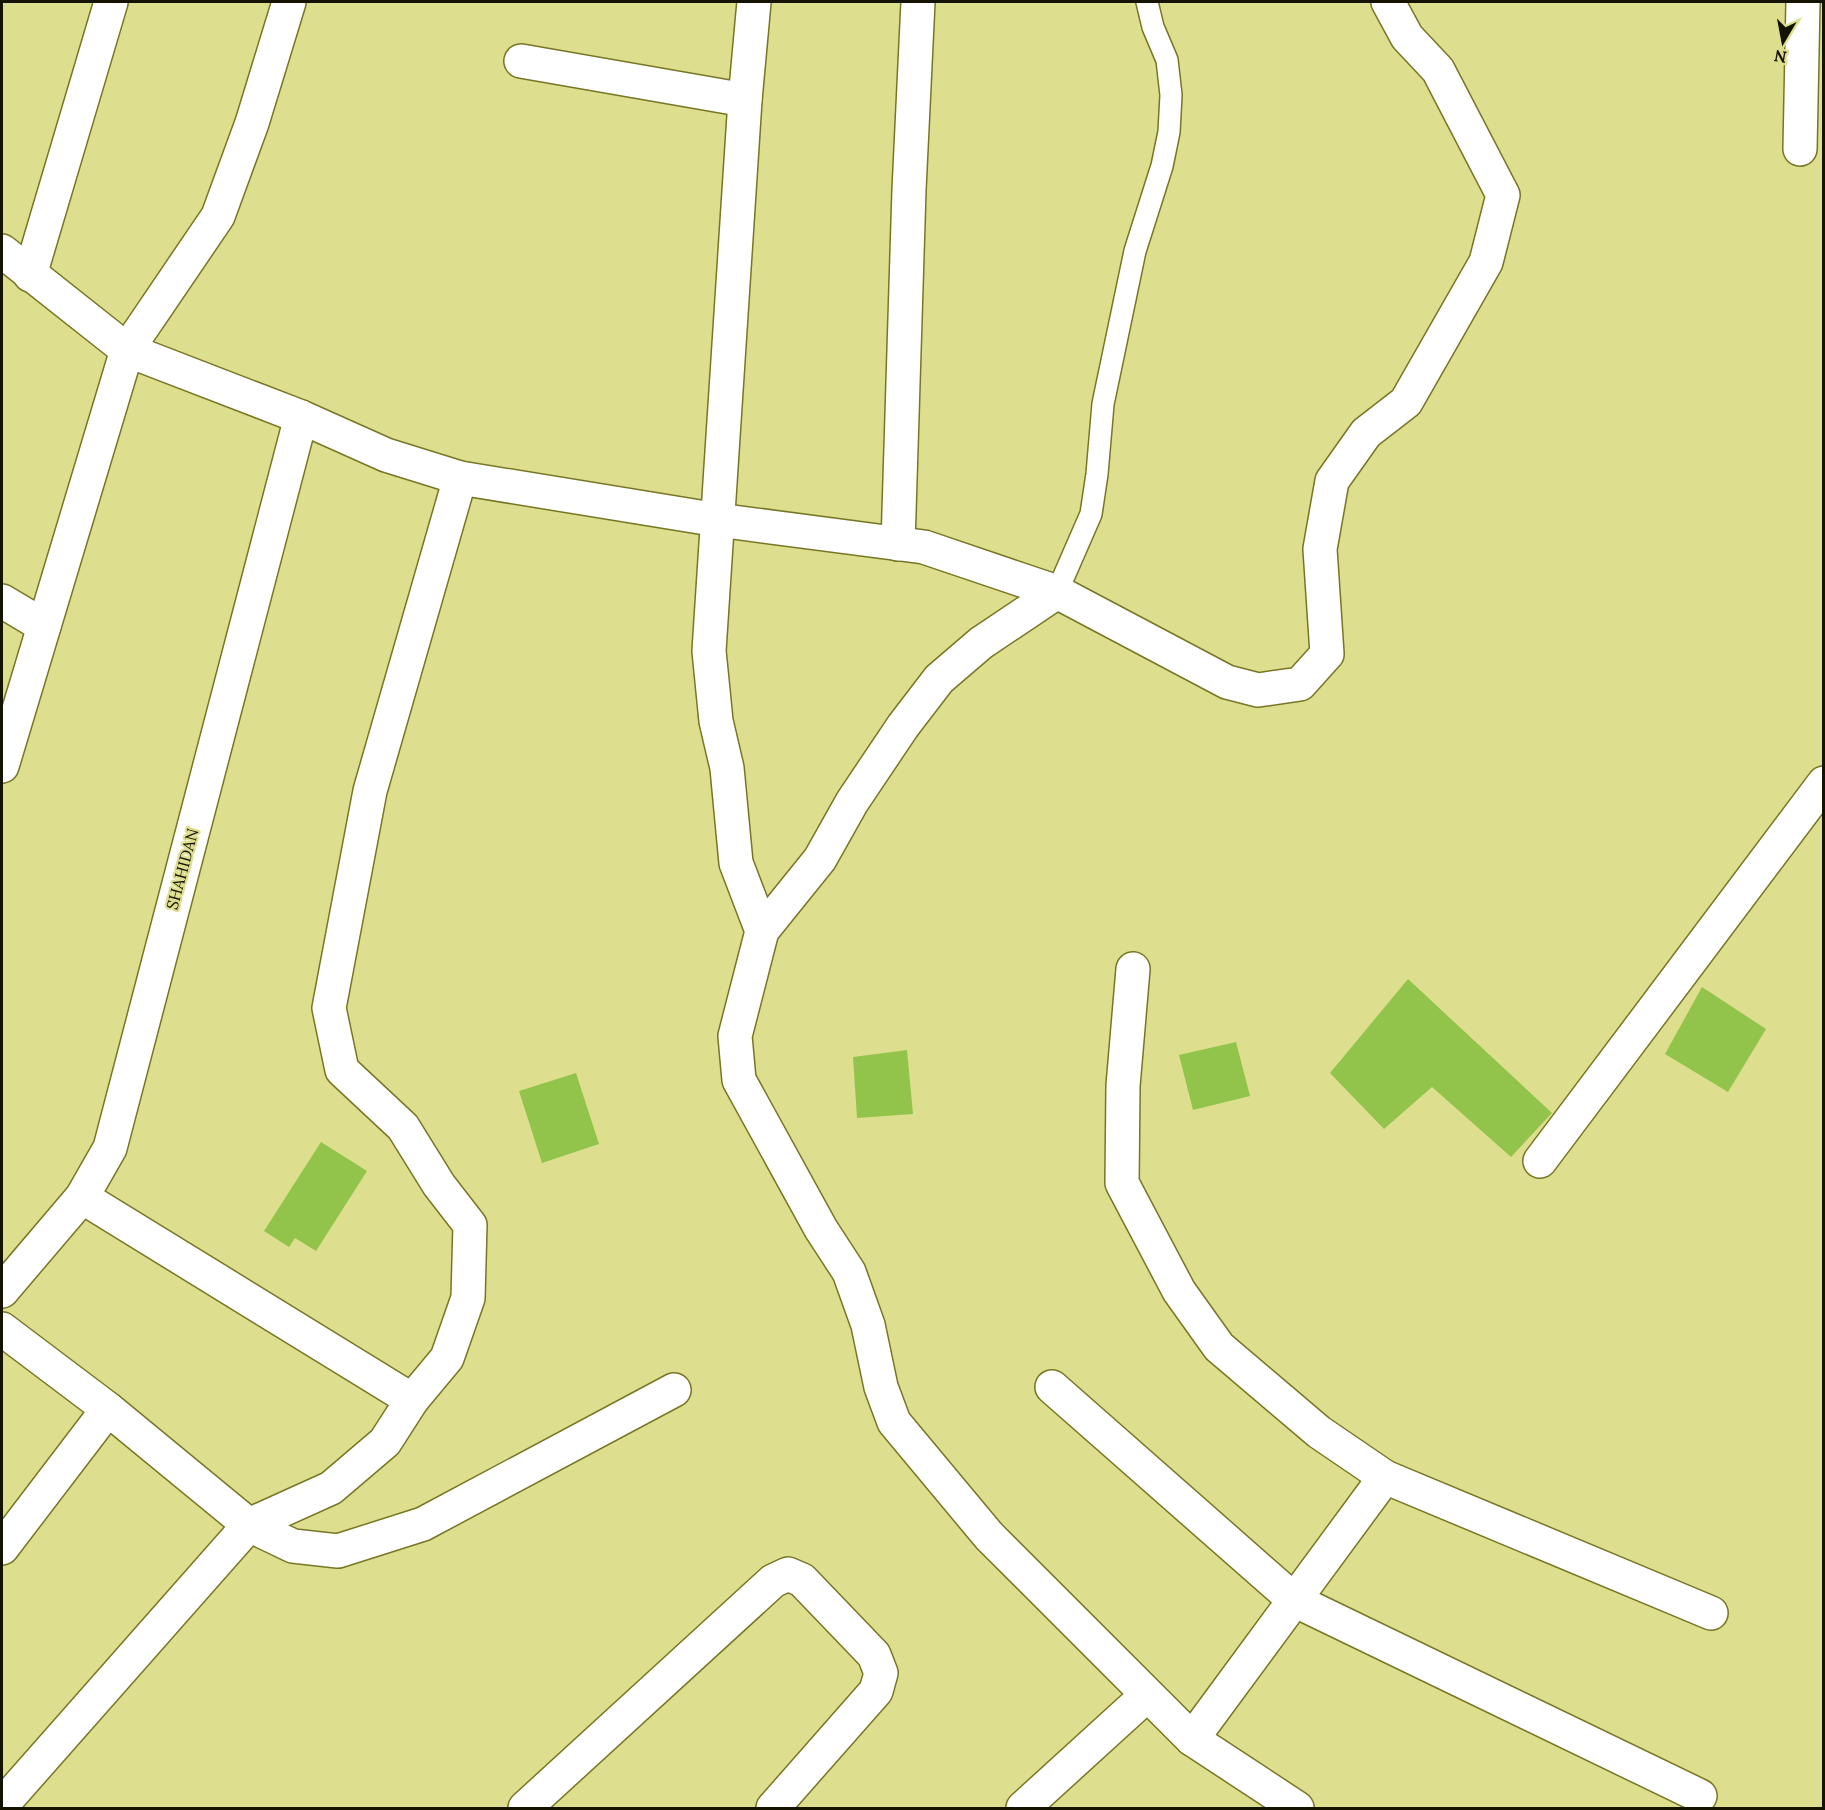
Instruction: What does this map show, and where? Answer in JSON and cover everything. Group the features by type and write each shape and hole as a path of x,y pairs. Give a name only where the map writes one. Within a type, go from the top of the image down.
{"street":[{"path":"30,275 111,2"},
{"path":"2,766 127,350 219,216 252,123 289,2"},
{"path":"754,2 745,100 710,651 716,721 727,768 736,863 762,931"},
{"path":"898,544 908,202 918,2"},
{"path":"2,251 127,350 301,417 386,455 460,478 718,520 924,548 1057,592 1227,682 1258,690 1300,684 1327,654 1320,549 1332,481 1366,433 1406,402 1486,262 1503,195 1438,69 1407,37 1388,2"},
{"path":"1800,149 1803,2"},
{"path":"520,61 745,100"},
{"name":"SHAHIDAN","path":"2,1291 82,1197 110,1148 301,417"},
{"path":"2,1805 249,1526 331,1488 386,1442 412,1400 447,1358 468,1298 470,1225 439,1185 403,1127 342,1070 329,1008 370,791 460,478"},
{"path":"1057,592 981,642 939,679 903,726 852,802 820,859 762,931 735,1036 739,1080 821,1229 849,1272 868,1325 881,1387 894,1422 989,1536 1192,1739 1297,1809"},
{"path":"2,601 44,626"},
{"path":"1540,1161 1824,783"},
{"path":"1133,969 1123,1086 1122,1183 1179,1291 1219,1347 1319,1432 1385,1478 1711,1613"},
{"path":"82,1197 412,1400"},
{"path":"2,1329 108,1409 249,1526 293,1546 338,1551 423,1524 674,1390"},
{"path":"1052,1387 1294,1600 1700,1796"},
{"path":"2,1548 108,1409"},
{"path":"1192,1739 1385,1478"},
{"path":"525,1809 773,1581 788,1574 802,1580 874,1655 881,1673 876,1692 773,1809"},
{"path":"1023,1809 1147,1695"}],"lane":[{"path":"1057,592 1091,514 1103,404 1135,251 1162,166 1169,132 1172,95 1167,60 1153,27 1147,2"}],"building":[{"path":"1408,979 1552,1113 1511,1157 1432,1087 1384,1129 1330,1073"},
{"path":"1702,987 1766,1029 1728,1092 1665,1054"},
{"path":"1236,1042 1250,1096 1193,1110 1179,1055"},
{"path":"907,1050 913,1114 857,1118 853,1057"},
{"path":"576,1073 599,1144 542,1163 519,1091"},
{"path":"321,1142 367,1171 316,1251 295,1238 289,1247 264,1231"}]}
